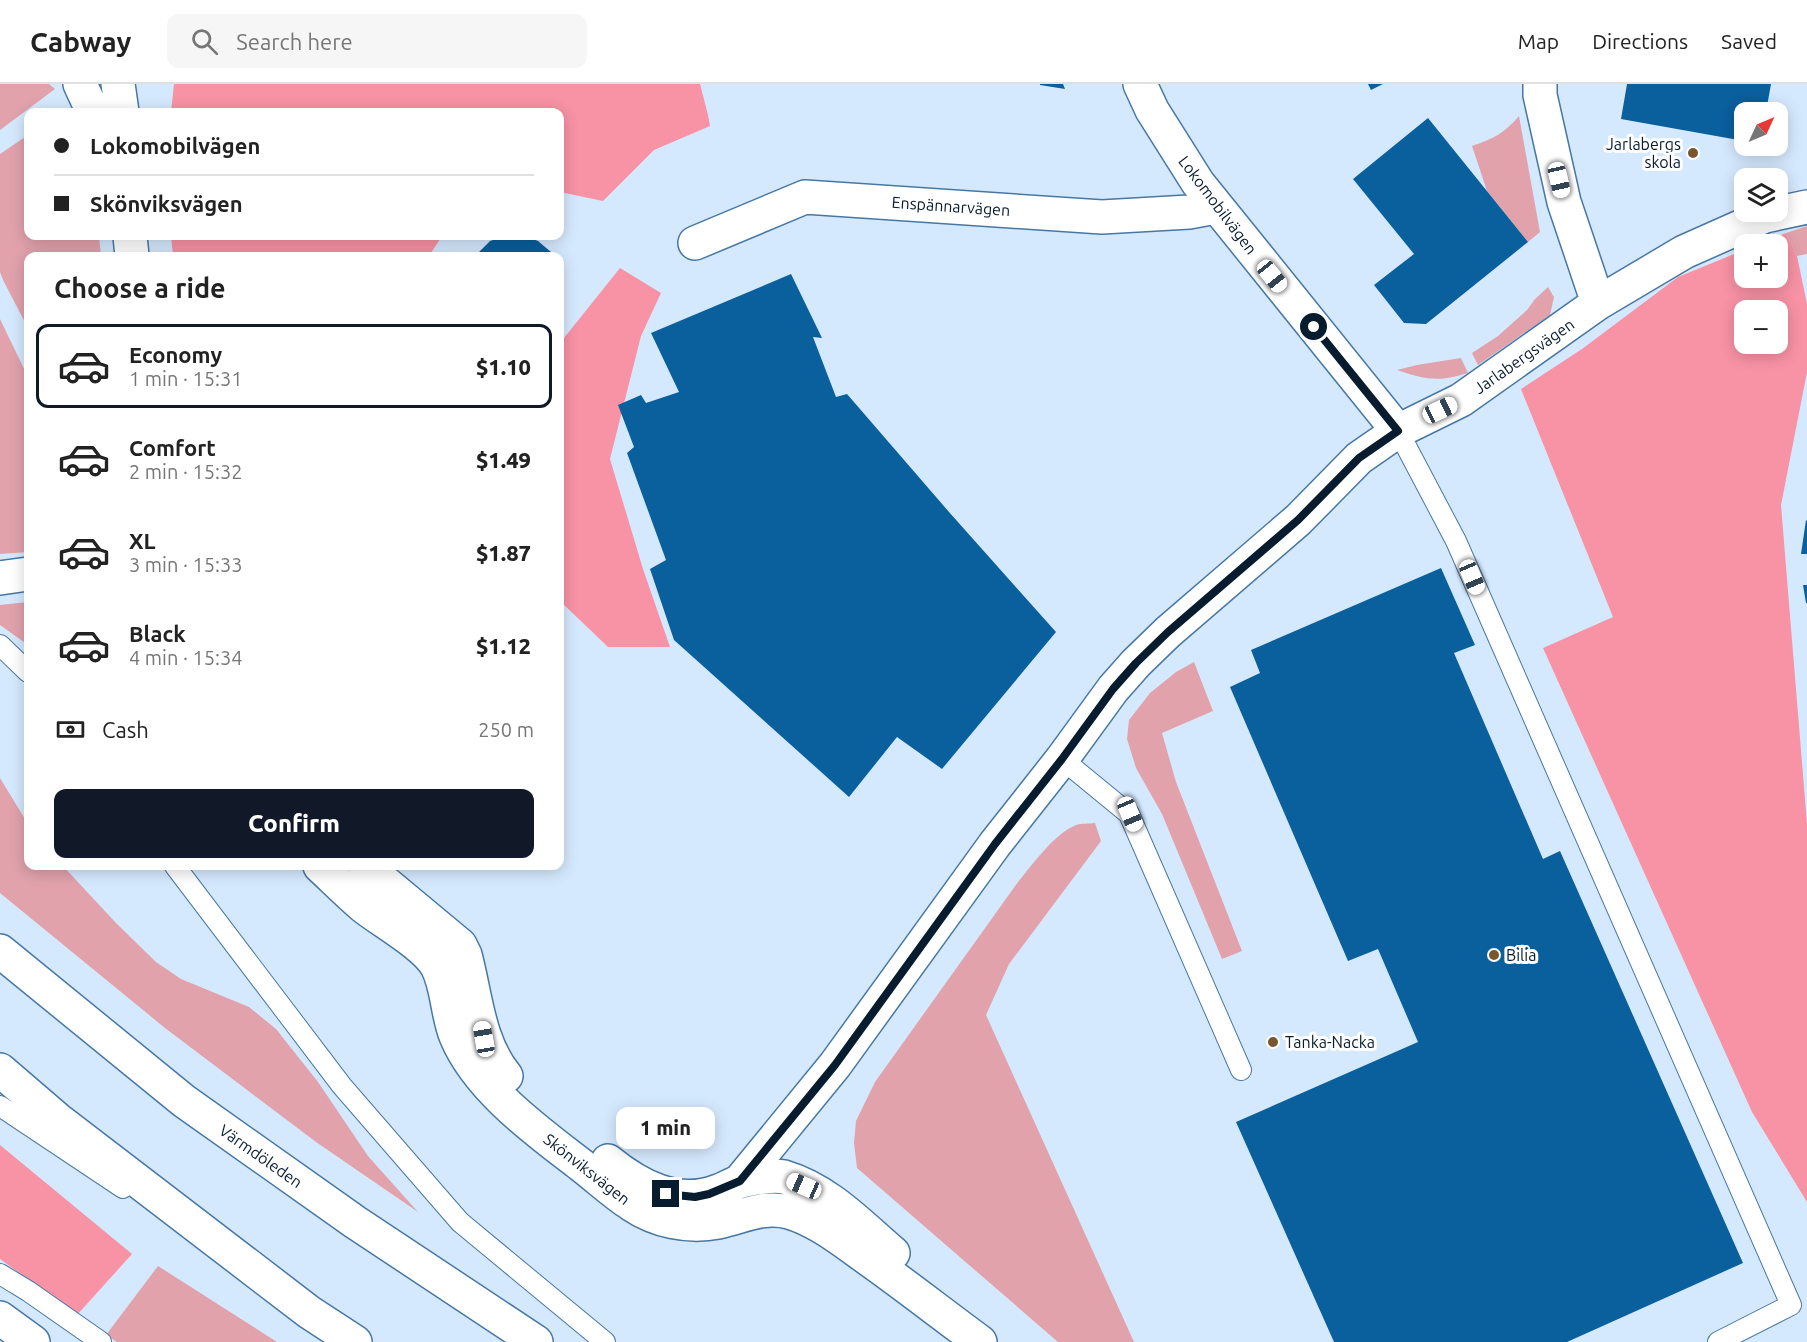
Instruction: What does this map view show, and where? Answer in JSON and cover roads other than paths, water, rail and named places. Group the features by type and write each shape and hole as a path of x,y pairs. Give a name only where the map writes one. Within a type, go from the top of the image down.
{"main road":[{"path":"80,84 91,108"},
{"path":"118,84 121,108"},
{"name":"Lokomobilvägen","path":"1140,84 1152,110 1198,183 1398,431"},
{"path":"1540,84 1540,95 1564,202 1598,303"},
{"name":"Enspännarvägen","path":"695,243 804,197 1102,217 1189,212 1216,207"},
{"name":"Jarlabergsvägen","path":"740,1181 835,1065 995,844 1062,759 1113,689 1168,632 1298,520 1359,458 1398,431 1461,400 1598,303 1684,252 1765,216 1807,207"},
{"path":"0,578 24,575"},
{"name":"Skönviksvägen","path":"324,870 364,906 431,959 442,979 456,1035 473,1066 505,1104 633,1205 663,1220 691,1225 717,1222 767,1209 788,1212 808,1220 849,1245 980,1342"},
{"name":"Skönviksvägen","path":"370,870 460,945 465,955 484,1039 492,1056 509,1080 528,1098 619,1170 639,1183 666,1194 695,1197 719,1191 740,1181 783,1177 824,1195 997,1342"},
{"name":"Värmdöleden","path":"0,951 184,1101 356,1222 536,1342"},
{"path":"0,1070 57,1119 309,1312 355,1342"},
{"path":"0,1318 33,1342"}],"lane":[{"path":"1398,431 1456,541 1791,1305 1718,1342"},
{"path":"0,645 24,668"},
{"path":"1062,759 1130,814 1241,1070"},
{"path":"178,870 342,1086 460,1222 605,1342"},
{"path":"0,1106 309,1312"},
{"path":"0,1274 101,1342"}],"place":[{"name":"Jarlabergs skola","path":"1693,153"},
{"name":"Bilia","path":"1494,955"},
{"name":"Tanka-Nacka","path":"1273,1042"}]}
